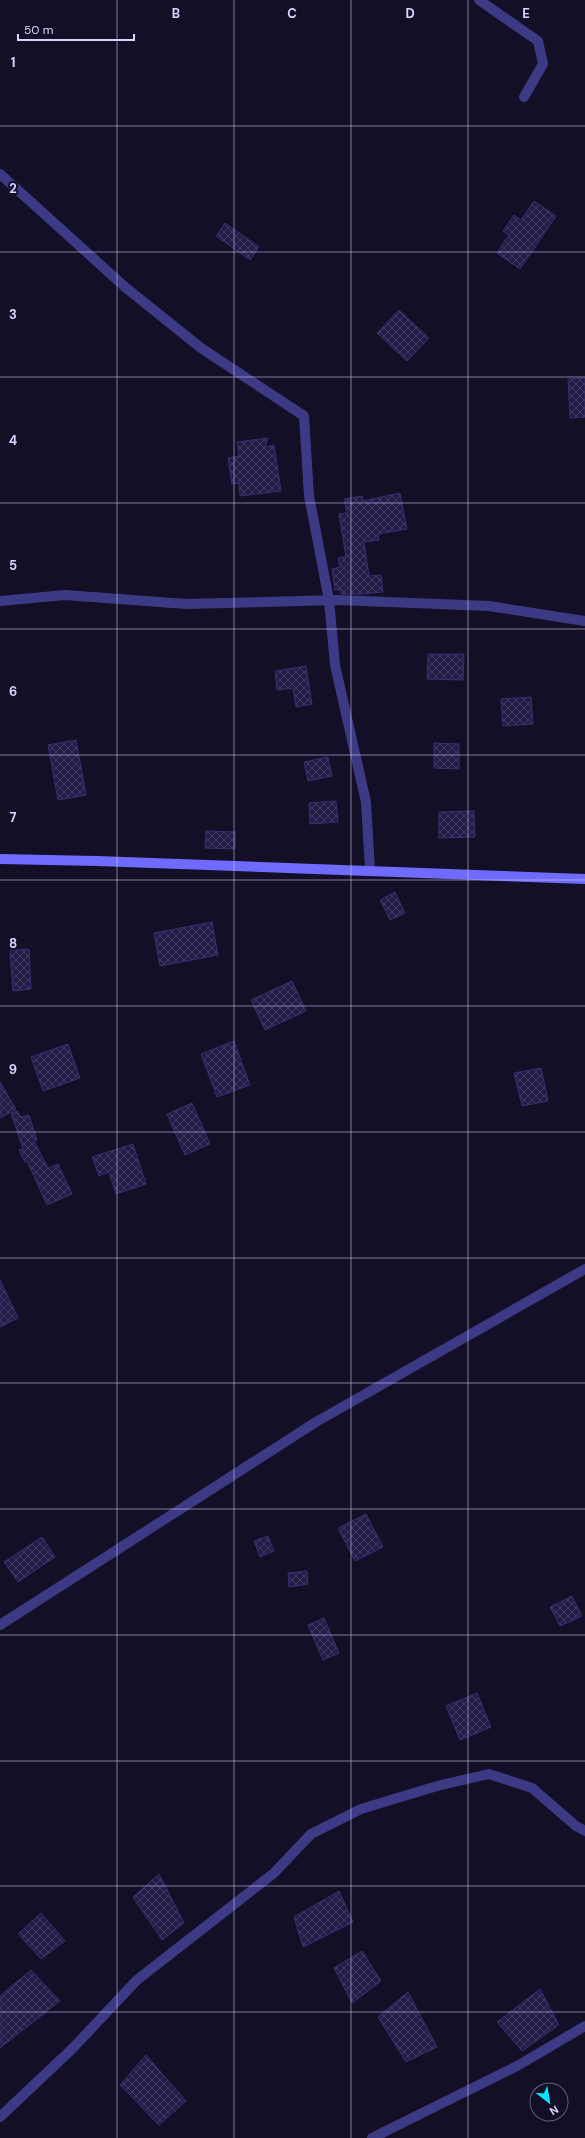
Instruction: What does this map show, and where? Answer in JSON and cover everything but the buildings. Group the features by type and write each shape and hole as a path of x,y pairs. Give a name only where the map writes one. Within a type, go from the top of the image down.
{"main road":[{"path":"0,859 370,870 585,879"}],"street":[{"path":"479,0 538,41 543,64 524,96"},
{"path":"0,174 131,292 201,348 304,416 309,496 329,600 335,665 366,802 370,870"},
{"path":"0,601 65,595 186,604 329,600 489,606 585,621"},
{"path":"0,1625 316,1422 585,1269"},
{"path":"0,2117 72,2049 137,1980 274,1872 311,1834 361,1809 437,1786 489,1774 532,1788 576,1826 585,1830"},
{"path":"372,2138 520,2065 585,2026"}]}
